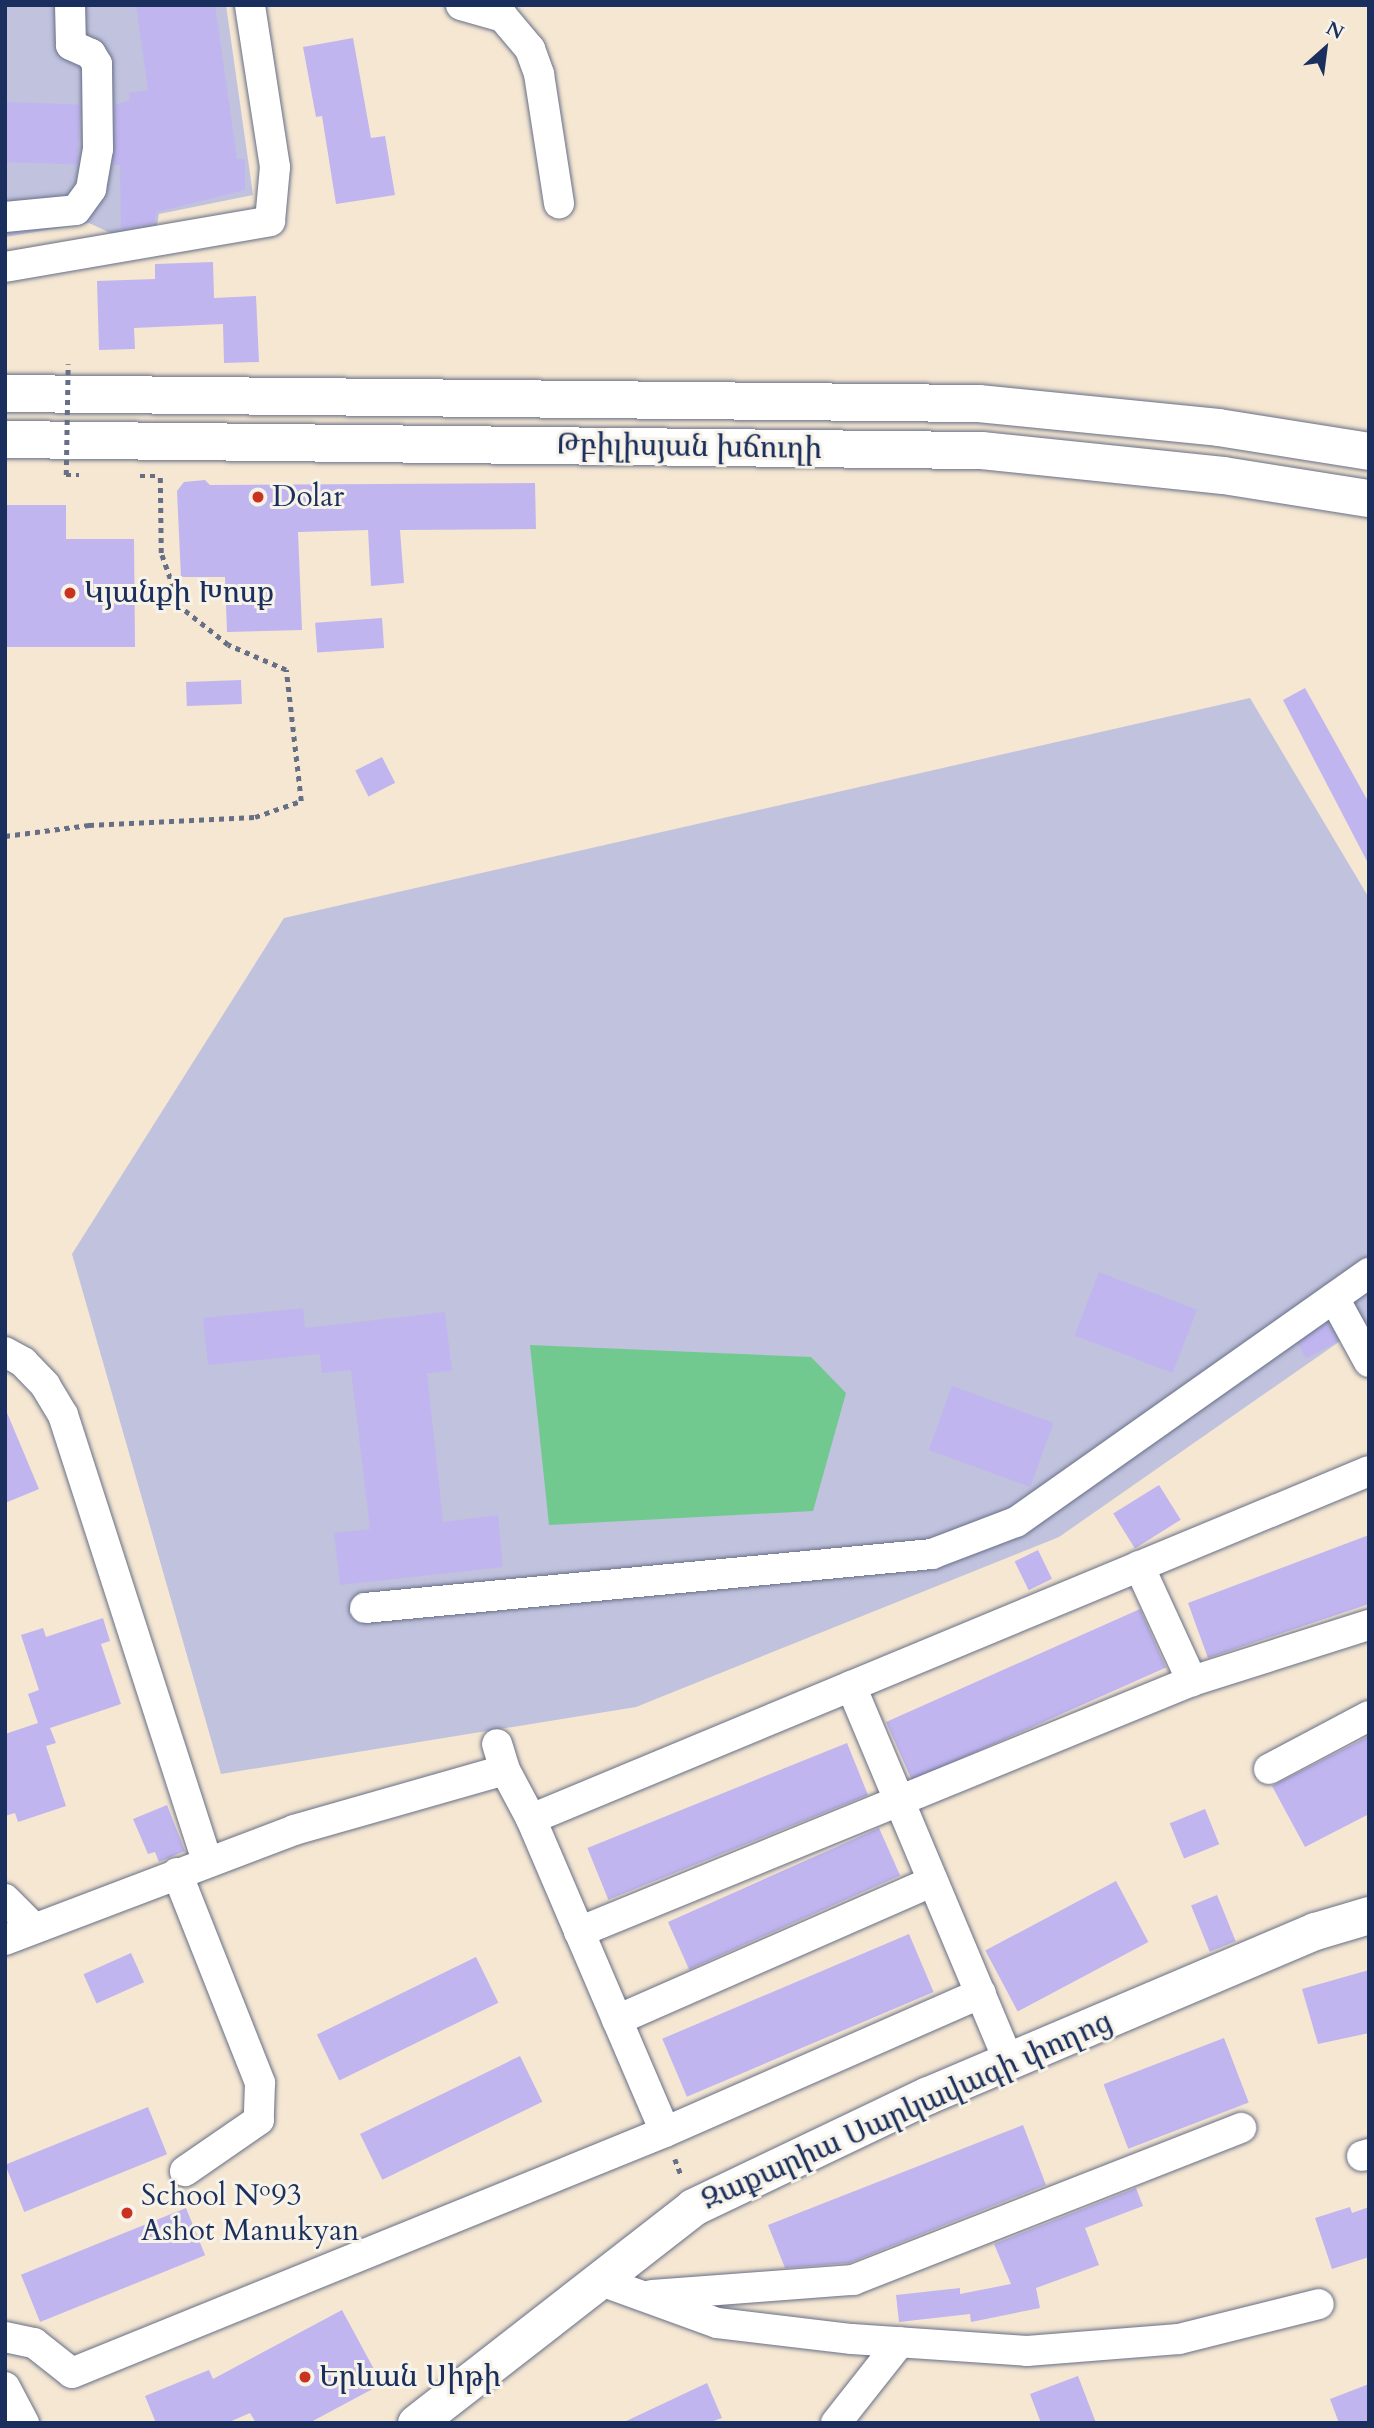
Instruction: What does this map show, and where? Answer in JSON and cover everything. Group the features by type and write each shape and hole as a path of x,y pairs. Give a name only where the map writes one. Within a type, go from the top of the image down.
{"main road":[{"name":"Թբիլիսյան խճուղի","path":"5,393 978,403 1218,427 1369,451"},
{"name":"Թբիլիսյան խճուղի","path":"5,439 160,443 981,450 1223,475 1369,498"},
{"name":"Զաքարիա Սարկավագի փողոց","path":"416,2423 693,2207 1009,2061 1315,1931 1369,1915"}],"street":[{"path":"5,217 76,210 91,188 98,149 97,64 91,54 71,46 70,5"},
{"path":"5,267 270,221 275,167 250,5"},
{"path":"461,5 503,17 530,49 539,74 559,204"},
{"path":"365,1608 932,1554 1016,1522 1369,1273"},
{"path":"1334,1298 1366,1349"},
{"path":"5,1352 23,1362 45,1385 63,1415 207,1862"},
{"path":"531,1819 1369,1471"},
{"path":"1139,1566 1192,1681"},
{"path":"579,1932 898,1799 1192,1681 1369,1625"},
{"path":"851,1686 1009,2061"},
{"path":"1269,1769 1369,1716"},
{"path":"5,1940 177,1873 501,1757 531,1819 665,2132"},
{"path":"177,1873 260,2082 259,2120 185,2171"},
{"path":"617,2020 933,1881"},
{"path":"5,1899 33,1927"},
{"path":"5,2337 34,2343 72,2374 665,2132 981,1993"},
{"path":"641,2295 853,2280 1241,2128"},
{"path":"601,2281 718,2323 901,2342 1027,2351 1179,2339 1318,2304"},
{"path":"836,2423 901,2342"},
{"path":"5,2387 24,2423"}],"path":[{"path":"66,475 68,364"},
{"path":"5,836 89,825 255,817 301,801 286,670 228,645 180,607 161,553 160,443"},
{"path":"665,2132 693,2207"}],"shaded area":[{"path":"5,5 226,5 253,195 159,214 155,235 121,238 89,223 5,237"},
{"path":"1250,698 1369,898 1369,1321 1059,1537 636,1707 221,1774 72,1254 284,918"}],"green space":[{"path":"530,1345 811,1357 846,1393 813,1511 549,1525"}],"building":[{"path":"136,5 215,5 237,159 245,159 245,190 157,212 154,223 121,229 120,165 113,165 115,105 130,100 129,93 148,90"},
{"path":"353,38 371,138 385,136 395,195 336,204 322,116 316,117 303,47"},
{"path":"5,102 80,105 78,165 5,162"},
{"path":"213,262 214,298 256,296 259,362 224,363 223,324 134,328 135,349 99,350 97,281 155,279 155,264"},
{"path":"205,480 210,485 535,483 536,529 400,530 404,583 371,586 368,530 298,532 302,630 227,632 225,577 181,577 177,491 184,482"},
{"name":"Կյանքի Խոսք","path":"5,505 66,505 66,539 134,539 135,647 5,647"},
{"path":"382,618 384,648 317,653 315,623"},
{"path":"241,680 242,704 187,706 186,682"},
{"path":"1305,688 1369,803 1369,865 1283,700"},
{"path":"382,757 395,783 368,796 355,771"},
{"path":"1099,1272 1197,1310 1173,1373 1075,1335"},
{"path":"303,1308 305,1328 445,1312 452,1371 427,1373 443,1522 498,1515 503,1567 340,1585 334,1533 370,1529 351,1370 322,1373 320,1354 208,1365 203,1318"},
{"path":"1328,1323 1338,1342 1306,1358 1296,1340"},
{"path":"952,1386 1053,1423 1030,1487 929,1450"},
{"path":"5,1408 39,1489 5,1503"},
{"path":"1159,1485 1181,1520 1135,1548 1113,1514"},
{"path":"1369,1535 1369,1604 1208,1658 1188,1603"},
{"path":"1038,1550 1052,1579 1029,1590 1015,1561"},
{"path":"1140,1609 1166,1667 912,1781 886,1722"},
{"path":"103,1618 110,1641 101,1644 121,1704 50,1728 56,1743 46,1746 66,1806 18,1822 15,1813 5,1816 5,1734 38,1723 28,1694 39,1690 21,1635 43,1628 46,1637"},
{"path":"1369,1736 1369,1814 1305,1847 1272,1786"},
{"path":"847,1743 868,1795 608,1900 587,1848"},
{"path":"167,1805 185,1851 159,1862 155,1852 148,1854 133,1819"},
{"path":"1205,1809 1219,1844 1184,1858 1170,1823"},
{"path":"879,1828 900,1876 689,1969 668,1922"},
{"path":"1116,1881 1148,1942 1018,2011 985,1950"},
{"path":"1217,1895 1236,1941 1210,1952 1191,1905"},
{"path":"909,1934 934,1992 687,2097 662,2039"},
{"path":"131,1953 144,1982 97,2003 83,1974"},
{"path":"476,1957 498,2003 339,2080 317,2035"},
{"path":"1369,1970 1369,2033 1318,2044 1302,1989"},
{"path":"1224,2038 1249,2102 1128,2149 1104,2084"},
{"path":"520,2056 542,2102 382,2180 360,2134"},
{"path":"148,2107 167,2154 24,2212 5,2165"},
{"path":"1023,2125 1046,2185 849,2263 785,2268 768,2225"},
{"path":"1136,2188 1143,2206 1085,2228 1099,2265 1036,2288 1040,2308 971,2322 970,2314 899,2322 896,2295 960,2288 960,2294 1011,2284 994,2244"},
{"path":"1350,2207 1352,2213 1369,2207 1369,2257 1332,2269 1315,2218"},
{"path":"186,2208 205,2255 40,2322 21,2275"},
{"path":"342,2310 382,2384 309,2423 256,2423 250,2413 227,2423 156,2423 145,2396 209,2370 213,2379"},
{"path":"1078,2376 1096,2423 1041,2423 1030,2394"},
{"path":"707,2383 722,2418 708,2423 622,2423"},
{"path":"1369,2384 1369,2423 1339,2423 1330,2399"}],"place":[{"name":"Dolar","path":"258,497"},
{"name":"Կյանքի Խոսք","path":"70,593"},
{"name":"School №93 Ashot Manukyan","path":"127,2213"},
{"name":"Երևան Սիթի","path":"305,2377"}]}
